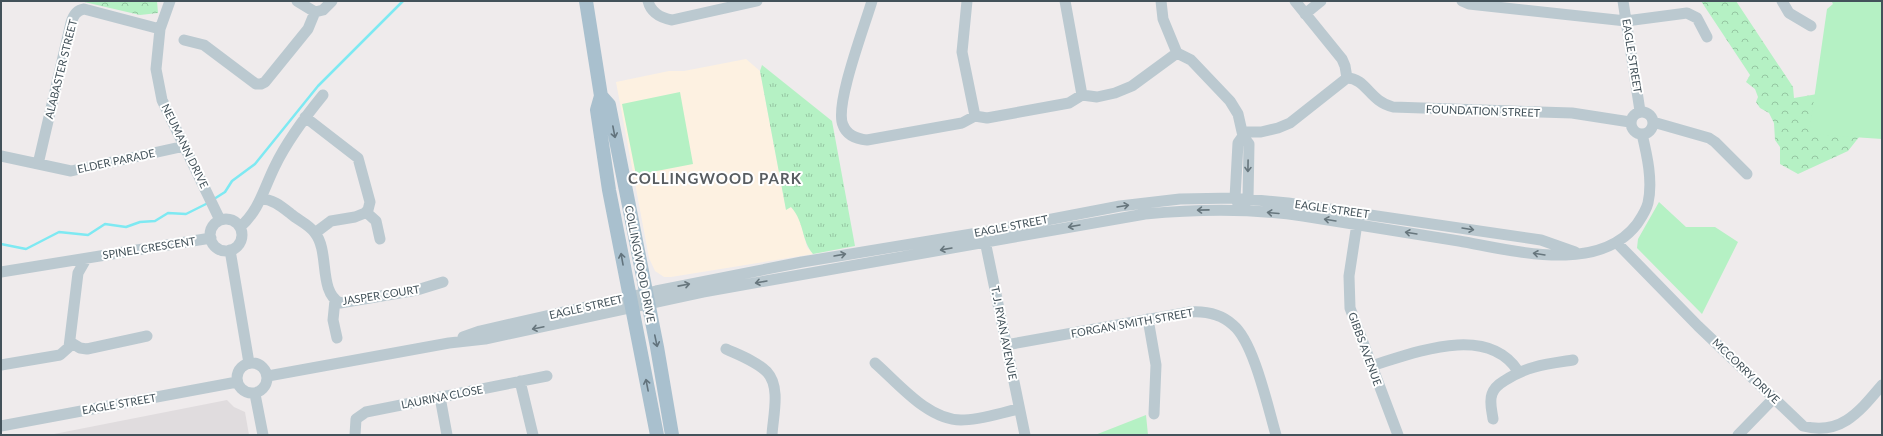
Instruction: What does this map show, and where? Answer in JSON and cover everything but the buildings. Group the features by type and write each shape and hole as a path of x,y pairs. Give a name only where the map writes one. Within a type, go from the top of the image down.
{"main road":[{"name":"COLLINGWOOD DRIVE","path":"586,1 601,96 597,110 609,190 657,435"},
{"name":"COLLINGWOOD DRIVE","path":"601,96 609,105 657,346 672,435"}],"street":[{"name":"NEUMANN DRIVE","path":"170,1 160,29 156,69 162,100 207,190 220,220"},
{"path":"297,1 315,12 323,10 332,1"},
{"path":"648,1 654,12 663,18 672,20 757,1"},
{"path":"872,1 844,93 840,114 842,125 847,132 860,139 867,140 962,123 975,116 987,118 1069,103 1082,95 1097,97 1115,93 1132,86 1177,53"},
{"path":"967,1 962,52 975,116"},
{"path":"1065,1 1082,95"},
{"path":"1161,1 1163,19 1177,53 1191,60 1230,101 1238,114 1243,134 1249,144 1248,199 1242,210"},
{"path":"1243,134 1261,132 1278,128 1290,123 1347,78 1342,59 1295,1"},
{"path":"1305,14 1321,1"},
{"path":"1462,1 1469,4 1626,21 1687,13 1697,18 1707,37"},
{"name":"EAGLE STREET","path":"1623,1 1640,111"},
{"path":"1782,1 1789,13 1811,26"},
{"name":"ALABASTER STREET","path":"38,164 71,23 75,13 80,10 84,10 160,29"},
{"path":"184,40 204,45 256,84 262,84 308,29 315,12"},
{"name":"FOUNDATION STREET","path":"1347,78 1354,78 1360,82 1377,101 1393,108 1572,113 1630,122"},
{"path":"240,227 253,214 275,166 305,117 324,95"},
{"path":"1653,122 1650,129 1642,134 1634,131 1630,122 1634,114 1640,111 1648,113 1653,122 1709,138 1716,142 1747,174"},
{"path":"305,117 358,158 370,202 366,212 355,217 331,221 315,233"},
{"path":"1242,210 1236,198 1238,143 1243,134"},
{"name":"EAGLE STREET","path":"985,237 1145,214 1187,210 1242,210 1291,214 1548,255 1594,251 1617,243 1635,227 1642,217 1648,203 1650,183 1642,134"},
{"name":"ELDER PARADE","path":"1,156 71,171 185,146"},
{"name":"EAGLE STREET","path":"268,376 449,343 480,331 647,298 985,237 1146,202 1180,199 1236,198 1359,212 1541,240 1578,253"},
{"name":"JASPER COURT","path":"261,199 277,203 315,233 322,249 329,291 335,300 340,303 365,300 417,290 443,282"},
{"path":"366,212 376,221 380,239"},
{"name":"GIBBS AVENUE","path":"1359,212 1348,276 1349,299 1352,316 1398,435"},
{"path":"220,220 232,220 240,227 242,232 240,241 230,250 218,248 211,238 213,226 220,220"},
{"name":"T. J. RYAN AVENUE","path":"985,237 1019,409 1026,435"},
{"name":"SPINEL CRESCENT","path":"1,272 211,238"},
{"name":"MCCORRY DRIVE","path":"1617,243 1698,326 1803,426 1818,434 1828,435 1844,428 1882,385"},
{"path":"230,250 249,363"},
{"name":"SPINEL CRESCENT","path":"70,342 78,273 86,259"},
{"path":"335,300 333,320 337,338"},
{"name":"FORGAN SMITH STREET","path":"1006,345 1148,319 1204,311 1225,319 1234,325 1240,332 1249,349 1276,435"},
{"path":"1148,319 1156,365 1154,414"},
{"path":"1,365 60,355 69,347 70,342 80,348 87,349 147,336"},
{"path":"1371,366 1436,347 1466,345 1498,351 1511,360 1518,371"},
{"path":"726,349 760,366 767,372 771,379 775,392 772,435"},
{"path":"1493,419 1490,402 1492,393 1496,386 1518,371 1573,360"},
{"path":"249,363 259,364 266,371 268,376 266,385 260,392 255,394 250,394 242,390 237,382 238,372 249,363"},
{"path":"875,363 926,408 951,420 962,420 1019,409"},
{"name":"LAURINA CLOSE","path":"355,435 356,419 366,412 547,376"},
{"path":"520,381 533,435"},
{"name":"EAGLE STREET","path":"1,426 237,382"},
{"path":"255,394 263,435"},
{"path":"440,397 447,435"},
{"path":"1738,435 1774,398"}],"shaded area":[{"path":"746,59 760,71 786,209 791,207 799,216 807,247 813,254 664,277 655,271 649,258 616,82 669,71 684,71"},
{"path":"227,400 234,407 245,412 249,435 49,435"}],"green space":[{"path":"80,1 157,1 158,13 140,15"},
{"path":"1701,1 1736,1 1793,87 1794,98 1829,92 1832,1 1882,1 1882,108 1848,151 1798,174 1780,164 1780,147 1775,140 1774,123 1769,113 1760,108 1756,102 1758,97 1755,89 1746,82 1750,75"},
{"path":"1832,1 1882,1 1882,139 1809,134 1827,9 1833,4"},
{"path":"762,65 832,121 855,246 813,254 806,243 799,219 791,207 786,210 760,71"},
{"path":"680,92 693,164 636,175 622,104"},
{"path":"1659,202 1686,227 1715,227 1738,242 1702,314 1637,248 1638,239"},
{"path":"1146,415 1148,435 1095,435"}],"waterway":[{"path":"214,199 225,192 232,181 255,164 318,86 403,1"},
{"path":"1,244 26,249 59,232 88,235 105,224 126,227 140,222 155,221 168,213 186,214 208,203"}],"district":[{"name":"COLLINGWOOD PARK","path":"715,179"}]}
